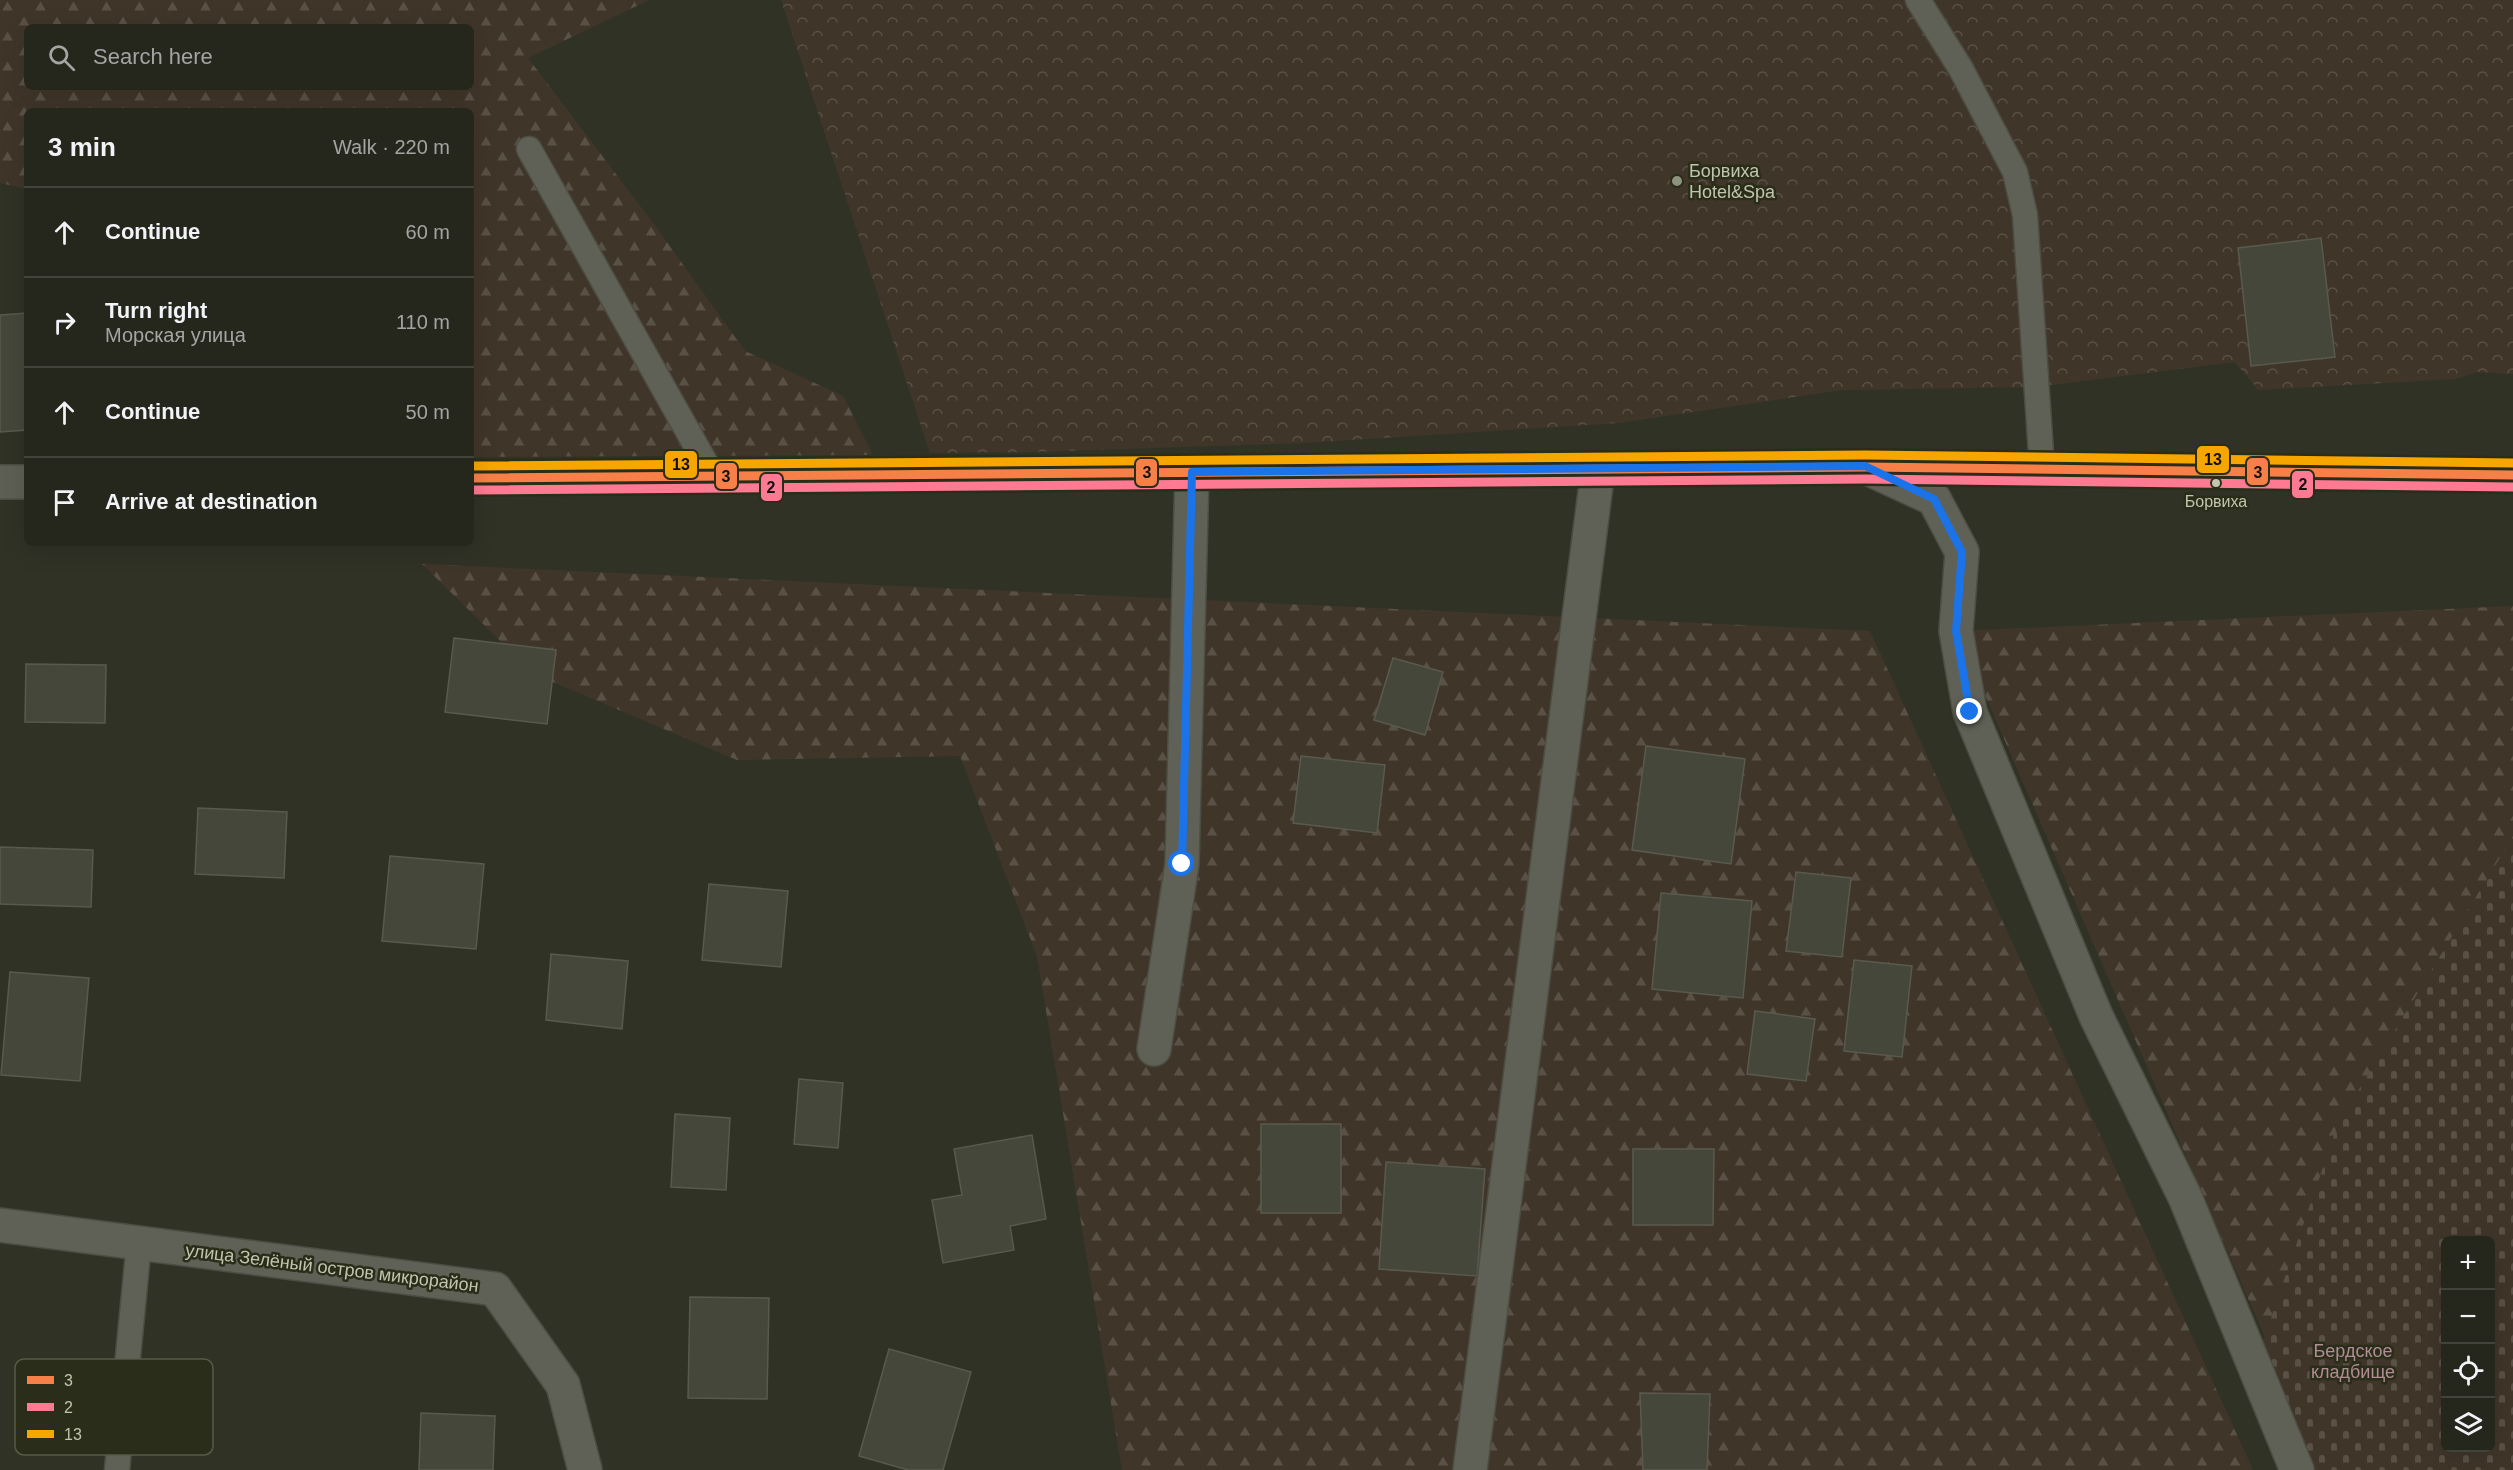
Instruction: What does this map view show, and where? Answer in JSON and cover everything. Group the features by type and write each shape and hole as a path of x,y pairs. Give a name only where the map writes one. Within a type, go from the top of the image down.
{"street":[{"path":"1865,466 1934,499 1962,552 1956,631 1970,712 2096,1016 2185,1197 2297,1470"},
{"path":"474,478 1865,466 2513,475"},
{"path":"1470,1470 1598,469"},
{"path":"1154,1049 1182,864 1192,472"},
{"path":"0,482 24,482"},
{"name":"улица Зелёный остров микрорайон","path":"0,1225 495,1288 563,1385 585,1470"}],"lane":[{"path":"1918,0 1961,69 2015,172 2025,215 2042,468"},
{"path":"529,149 713,476"},
{"path":"128,1359 139,1243"},
{"path":"117,1470 118,1455"}],"green space":[{"path":"0,0 649,0 528,58 656,227 745,351 843,396 873,455 474,457 474,108 24,108 24,188 0,183"},
{"name":"Борвиха Hotel&Spa","path":"781,0 2513,0 2513,374 2477,372 2455,379 2258,390 2235,362 2035,387 1842,390 1618,423 1303,443 930,453"},
{"path":"422,564 1870,631 2253,1470 1122,1470 1037,956 960,756 737,760 534,674"},
{"path":"2513,606 2513,1470 2323,1470 1957,631"},
{"name":"Бердское кладбище","path":"2513,836 2513,1470 2309,1470 2252,1373 2338,1124"}],"building":[{"path":"2321,238 2335,357 2251,366 2238,248"},
{"path":"24,313 24,430 0,432 0,315"},
{"path":"454,638 556,650 547,724 445,712"},
{"path":"1393,658 1443,672 1425,735 1374,720"},
{"path":"26,664 106,665 105,723 25,722"},
{"path":"1646,746 1745,759 1731,864 1632,850"},
{"path":"1301,756 1385,765 1377,833 1293,823"},
{"path":"198,808 287,812 284,878 195,874"},
{"path":"0,847 93,850 91,907 0,904"},
{"path":"390,856 484,864 476,949 382,941"},
{"path":"1796,872 1851,878 1842,957 1786,951"},
{"path":"709,884 788,891 781,967 702,960"},
{"path":"1661,893 1752,901 1743,998 1652,989"},
{"path":"551,954 628,961 622,1029 546,1020"},
{"path":"1854,960 1912,966 1902,1057 1844,1051"},
{"path":"10,972 89,978 80,1081 1,1075"},
{"path":"1755,1011 1815,1019 1806,1081 1747,1074"},
{"path":"799,1079 843,1083 838,1148 794,1144"},
{"path":"675,1114 730,1118 726,1190 671,1187"},
{"path":"1261,1124 1341,1124 1341,1213 1261,1213"},
{"path":"1032,1135 1046,1219 1010,1226 1014,1250 943,1263 932,1200 962,1195 954,1149"},
{"path":"1633,1149 1714,1149 1713,1225 1633,1225"},
{"path":"1386,1162 1485,1169 1477,1276 1379,1269"},
{"path":"690,1297 769,1298 767,1399 688,1398"},
{"path":"889,1349 971,1372 943,1470 908,1470 859,1456"},
{"path":"1640,1393 1710,1394 1707,1470 1643,1470"},
{"path":"421,1413 495,1416 493,1470 419,1470"}],"transit line":[{"name":"13","path":"474,466 1865,455 2513,463"},
{"name":"3","path":"474,478 1865,467 2513,475"},
{"name":"2","path":"474,490 1865,479 2513,487"}],"place":[{"name":"Борвиха Hotel&Spa","path":"1677,181"},
{"name":"Борвиха","path":"2216,483"}],"route":[{"path":"1182,864 1192,472 1865,466 1934,499 1962,552 1956,631 1970,712"}]}
